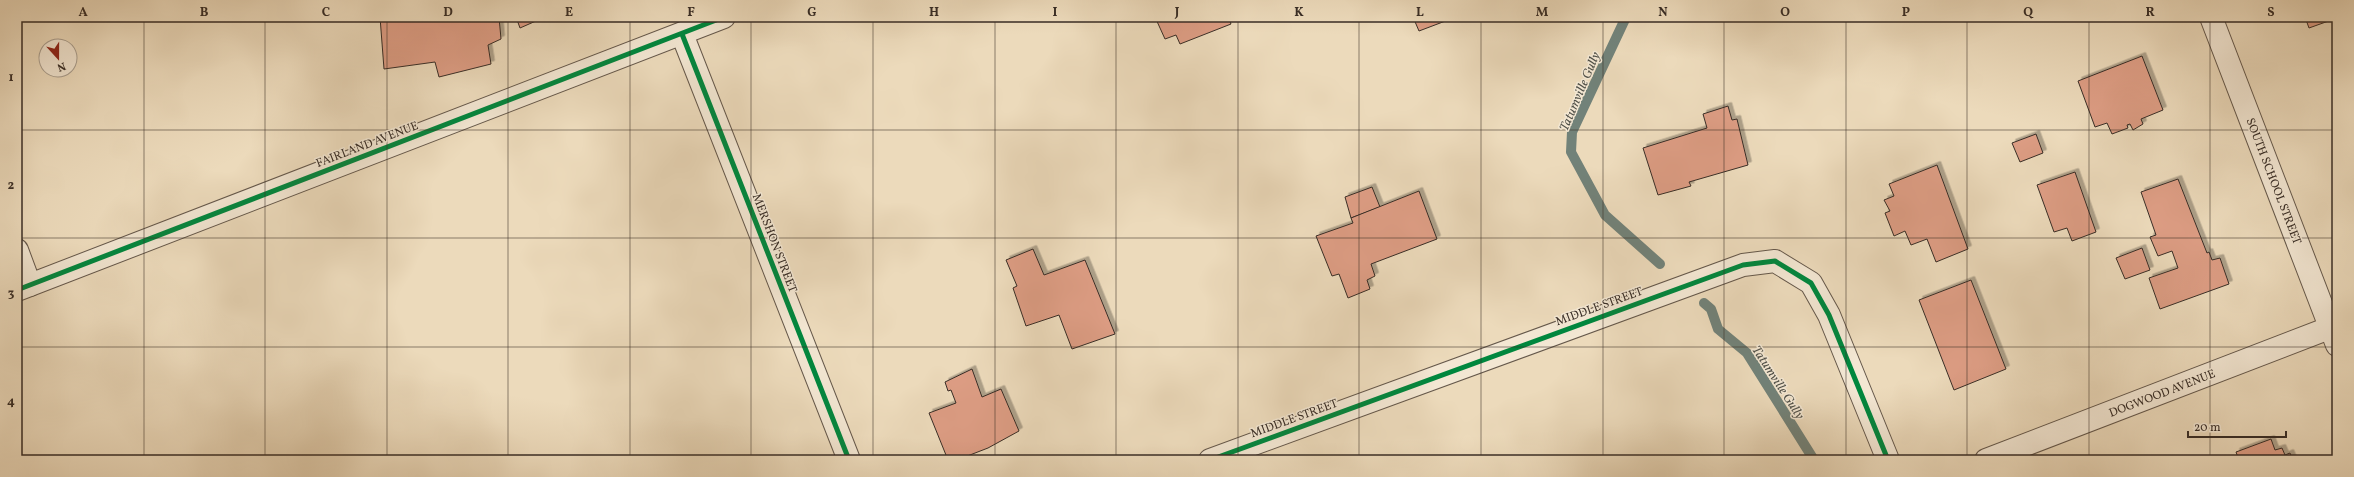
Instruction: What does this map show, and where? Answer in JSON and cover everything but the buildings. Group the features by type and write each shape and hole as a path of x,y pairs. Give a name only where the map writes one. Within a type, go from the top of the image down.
{"street":[{"name":"FAIRLAND AVENUE","path":"24,288 724,17"},
{"name":"SOUTH SCHOOL STREET","path":"2211,17 2335,333"},
{"name":"MERSHON STREET","path":"682,34 849,460"},
{"path":"17,250 24,288"},
{"name":"MIDDLE STREET","path":"1210,460 1742,265 1775,261 1811,283 1829,315 1888,460"},
{"name":"DOGWOOD AVENUE","path":"1986,460 2335,333"}],"waterway":[{"name":"Tatumville Gully","path":"1626,17 1572,132 1571,152 1605,215 1660,264"},
{"name":"Tatumville Gully","path":"1704,303 1711,309 1718,329 1747,353 1814,460"}],"cycle path":[{"path":"17,290 724,17"},
{"path":"682,34 849,460"},
{"path":"1210,460 1743,265 1775,261 1811,283 1829,315 1888,460"}]}
